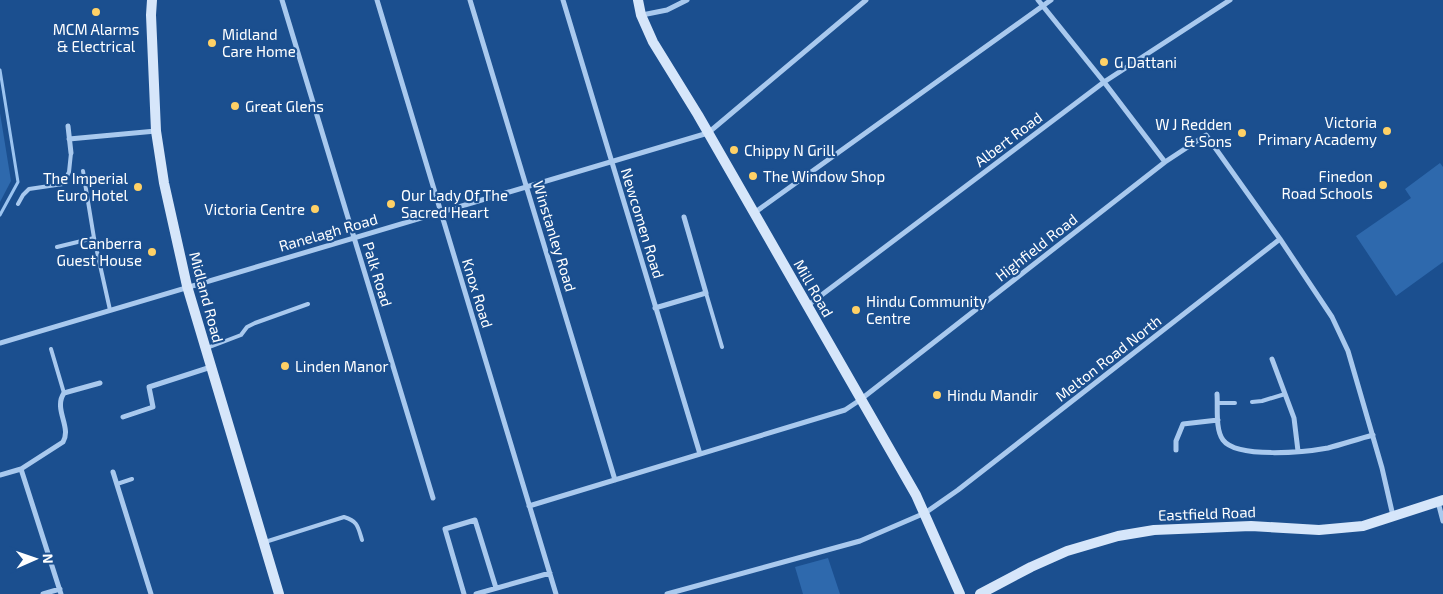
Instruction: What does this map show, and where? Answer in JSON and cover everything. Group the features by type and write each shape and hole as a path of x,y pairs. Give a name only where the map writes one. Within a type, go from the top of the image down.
{"main road":[{"name":"Midland Road","path":"152,0 156,131 164,183 186,286 279,594"},
{"name":"Mill Road","path":"638,0 641,15 653,42 708,133 925,513 960,594"},
{"name":"Eastfield Road","path":"980,594 1067,552 1118,536 1154,530 1251,526 1319,530 1363,526 1440,501"}],"street":[{"name":"Palk Road","path":"282,0 433,498"},
{"name":"Knox Road","path":"377,0 556,594"},
{"name":"Winstanley Road","path":"470,0 615,480"},
{"name":"Newcomen Road","path":"563,0 700,454"},
{"path":"641,15 667,10 688,0"},
{"path":"708,133 866,0"},
{"path":"1038,0 1165,162"},
{"path":"754,213 1051,0"},
{"name":"Albert Road","path":"807,306 1104,82 1230,0"},
{"path":"68,126 71,153"},
{"path":"70,139 156,131"},
{"name":"Ranelagh Road","path":"0,343 186,286 708,133"},
{"name":"Highfield Road","path":"529,506 845,410 1165,162 1206,135 1280,239"},
{"path":"656,308 706,293 684,217"},
{"path":"1280,239 1332,317 1348,351 1373,435 1393,516"},
{"name":"Melton Road North","path":"667,594 860,541 925,513 958,490 1280,239"},
{"path":"1272,359 1294,418 1298,451"},
{"path":"123,417 153,407 148,387 211,367"},
{"path":"0,475 21,469 65,440 66,431 60,408 64,393 100,383"},
{"path":"1218,394 1218,420 1221,439 1237,449 1271,452 1298,451 1327,448 1373,435"},
{"path":"1176,450 1176,441 1182,424 1218,420"},
{"path":"21,469 60,591 43,594"},
{"path":"113,472 151,594"},
{"path":"1440,501 1443,521"},
{"path":"464,594 445,529 475,520 496,588"},
{"path":"476,594 550,573"}],"lane":[{"path":"18,204 29,189 63,184 69,172 71,153"},
{"path":"83,171 94,238 110,310"},
{"path":"57,247 94,238"},
{"path":"706,293 722,347"},
{"path":"205,349 241,336 247,327 254,323 308,304"},
{"path":"51,349 64,393"},
{"path":"1252,402 1285,394"},
{"path":"1218,403 1235,403"},
{"path":"117,484 132,479"},
{"path":"263,543 344,517 353,519 358,525 362,540"}],"shaded area":[{"path":"0,113 11,181 0,202"},
{"path":"1440,163 1443,167 1443,262 1396,296 1356,236 1411,198 1405,189"},
{"path":"828,558 840,594 803,594 795,567"}],"waterway":[{"path":"0,70 18,182 0,215"}],"place":[{"name":"MCM Alarms & Electrical","path":"96,12"},
{"name":"Midland Care Home","path":"212,43"},
{"name":"G Dattani","path":"1104,62"},
{"name":"Great Glens","path":"235,106"},
{"name":"Victoria Primary Academy","path":"1387,131"},
{"name":"W J Redden & Sons","path":"1242,133"},
{"name":"Chippy N Grill","path":"734,150"},
{"name":"The Window Shop","path":"753,176"},
{"name":"Finedon Road Schools","path":"1383,185"},
{"name":"The Imperial Euro Hotel","path":"138,187"},
{"name":"Our Lady Of The Sacred Heart","path":"391,204"},
{"name":"Victoria Centre","path":"315,209"},
{"name":"Canberra Guest House","path":"152,252"},
{"name":"Hindu Community Centre","path":"856,310"},
{"name":"Linden Manor","path":"285,366"},
{"name":"Hindu Mandir","path":"937,395"}]}
